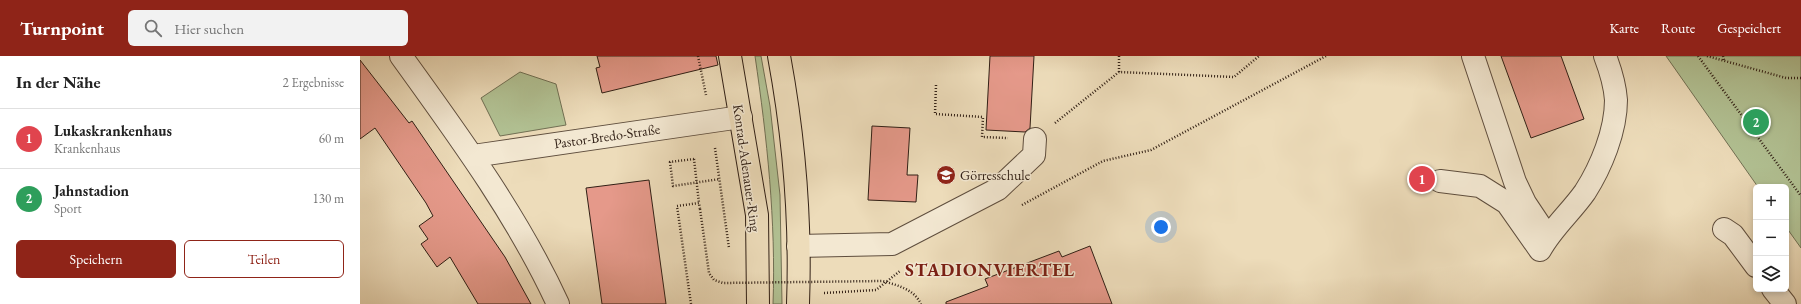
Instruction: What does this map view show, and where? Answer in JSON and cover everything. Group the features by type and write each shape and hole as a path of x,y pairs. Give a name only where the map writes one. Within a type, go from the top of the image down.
{"main road":[{"name":"Konrad-Adenauer-Ring","path":"730,56 756,215 758,304"},
{"path":"779,56 787,101 797,205 798,302"}],"street":[{"path":"401,56 473,156 519,233 558,304"},
{"path":"1473,56 1515,182 1544,243"},
{"path":"1544,243 1584,192 1599,166 1611,132 1616,100 1605,56"},
{"name":"Pastor-Bredo-Straße","path":"473,156 741,117"},
{"path":"798,246 892,244 998,189 1034,155 1035,139"},
{"path":"1440,181 1480,186 1506,203 1544,243"},
{"path":"1724,229 1733,235 1753,262"},
{"path":"1775,292 1785,304"}],"path":[{"path":"698,56 711,121 730,254"},
{"path":"1119,56 1119,72"},
{"path":"936,85 935,114 983,117 982,137 1035,139 1119,72 1234,77 1260,56"},
{"path":"1020,206 1103,161 1151,150 1326,56"},
{"path":"1698,56 1801,196"},
{"path":"1707,56 1786,78 1801,78"},
{"path":"1723,56 1724,60"},
{"path":"720,180 673,186 670,162 694,158 699,203 709,273 714,280 723,283 882,281 903,287 919,300 921,304"},
{"path":"691,304 676,206 699,203"},
{"path":"798,302 822,293 876,290 902,269"},
{"path":"732,281 732,288"}],"green space":[{"path":"755,56 761,56 770,106 780,195 782,304 773,304 774,273 770,180"},
{"path":"1666,56 1801,56 1801,248 1789,231 1789,184 1756,184"},
{"path":"520,72 556,84 566,125 500,136 481,98"}],"building":[{"path":"597,56 716,56 718,65 602,93 596,68 600,67"},
{"path":"990,56 1034,56 1030,128 1025,132 986,130"},
{"path":"1501,56 1561,56 1584,119 1531,138"},
{"path":"360,60 409,123 412,121 505,257 531,304 478,304 450,257 437,267 421,244 428,239 419,226 433,216 426,203 375,128 360,139"},
{"path":"872,126 910,128 907,175 918,175 916,202 868,200"},
{"path":"649,180 666,304 602,304 586,188"},
{"path":"1090,246 1112,304 946,304 946,302 988,286 985,279 1059,251 1062,257"}],"place":[{"name":"Jahnstadion","path":"1756,122"},
{"name":"Görresschule","path":"946,175"},
{"name":"Lukaskrankenhaus","path":"1422,179"}],"district":[{"name":"STADIONVIERTEL","path":"990,270"}]}
